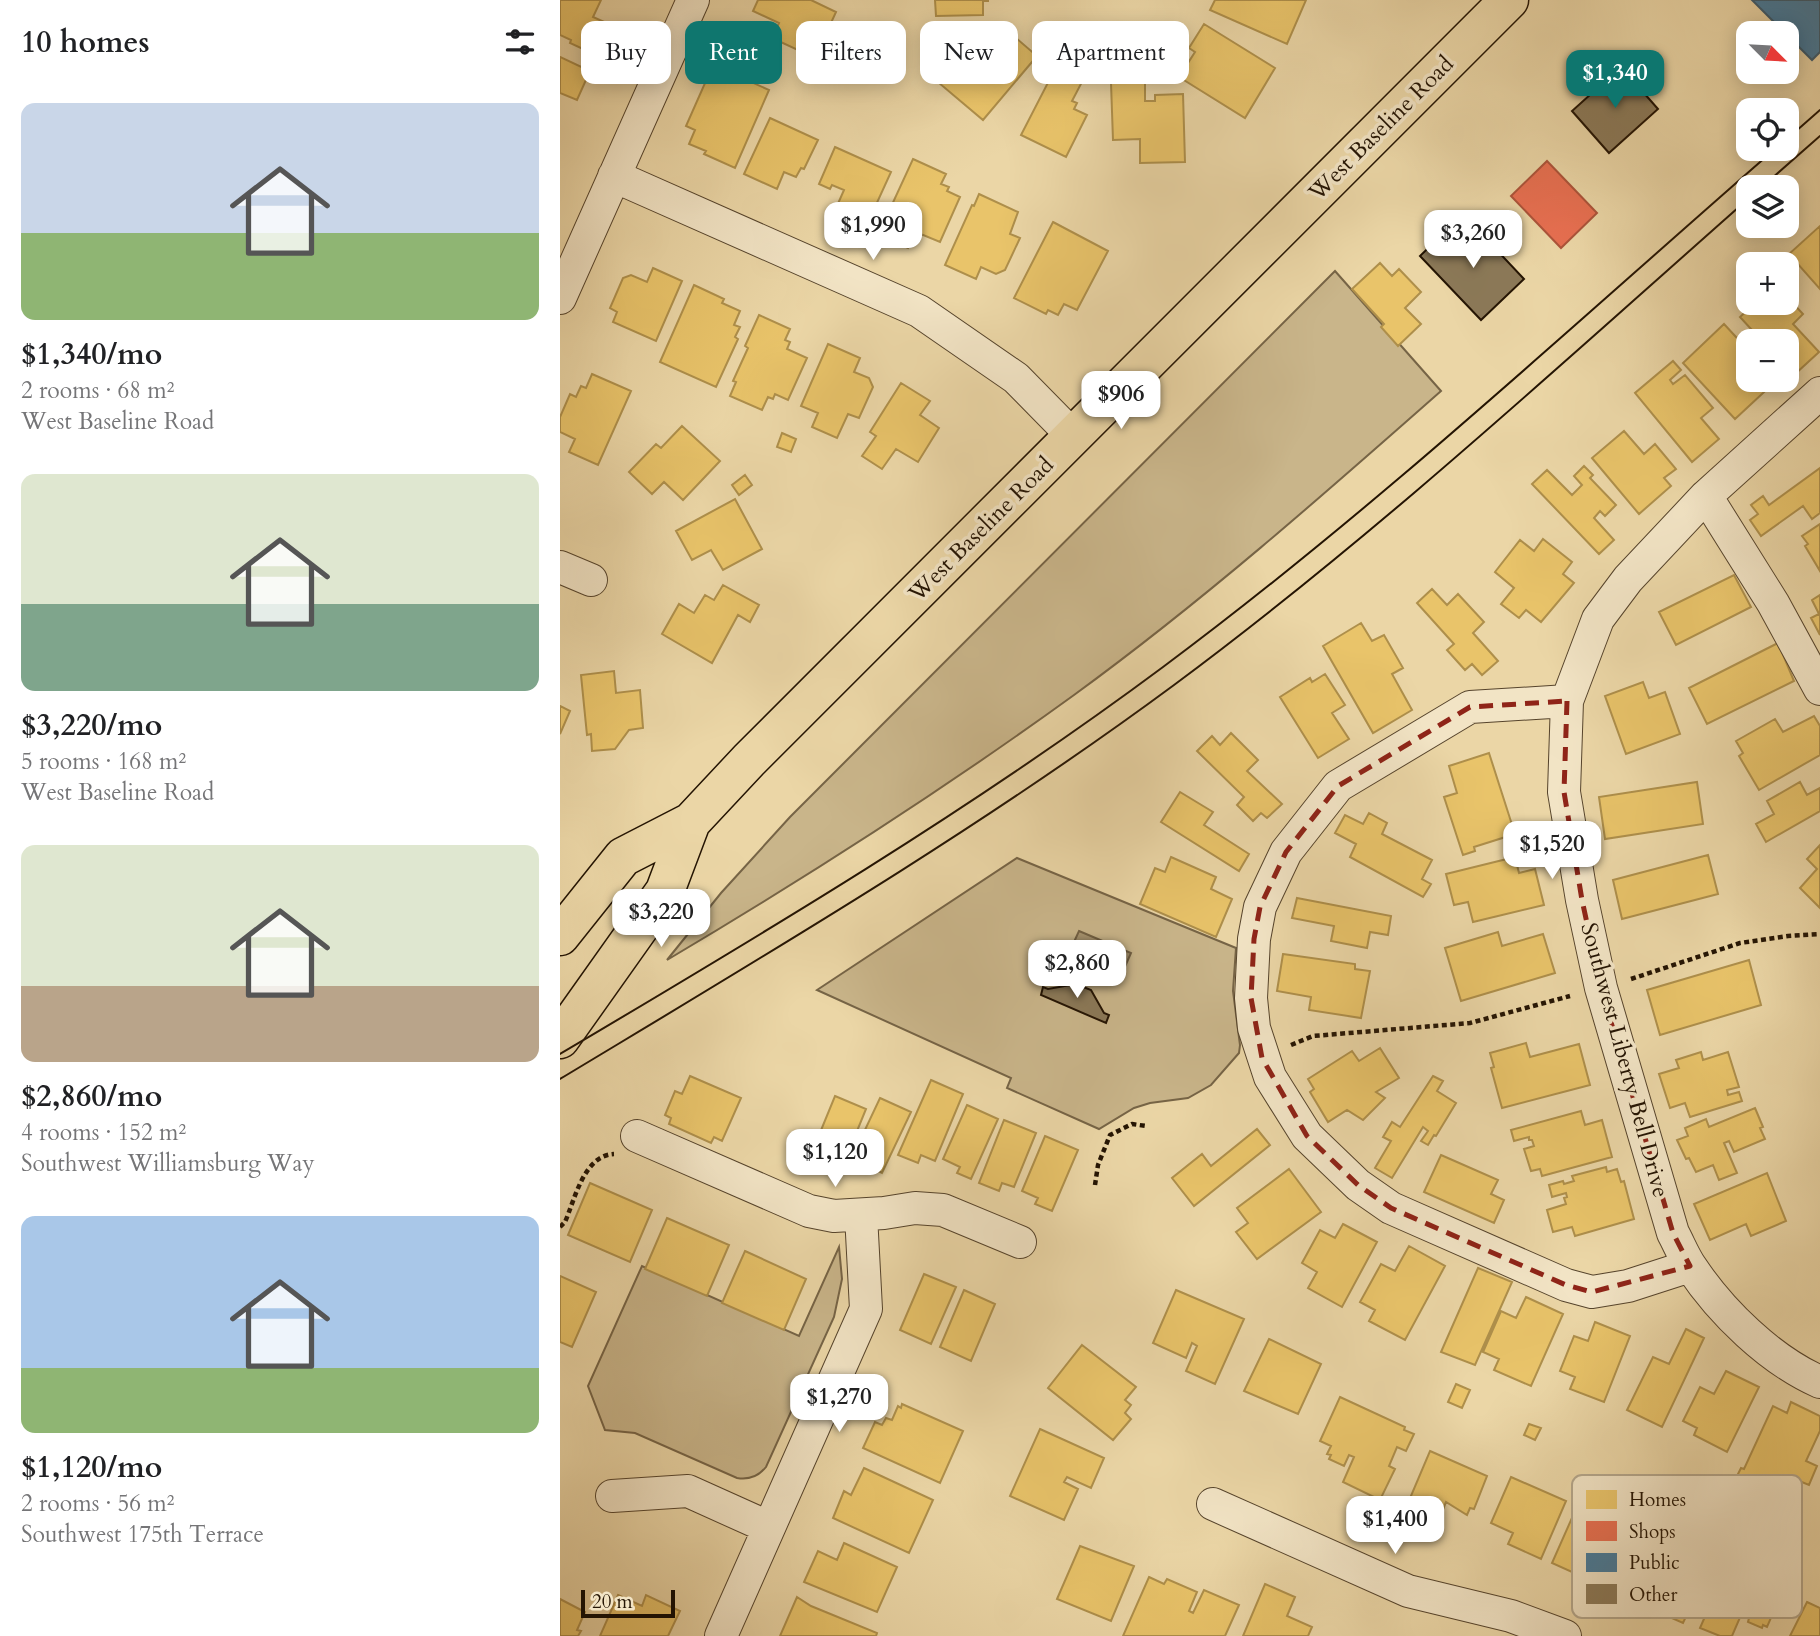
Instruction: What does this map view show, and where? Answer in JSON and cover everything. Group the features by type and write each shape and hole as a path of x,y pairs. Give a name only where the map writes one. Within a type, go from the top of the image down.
{"main road":[{"name":"West Baseline Road","path":"560,936 623,857 691,822 749,760 1509,0"},
{"name":"West Baseline Road","path":"560,1039 665,891 691,822"}],"street":[{"path":"560,298 693,0"},
{"path":"614,176 919,311 1016,378 1074,437"},
{"name":"Southwest Liberty Bell Drive","path":"1820,393 1706,496 1628,579 1598,620 1567,701 1564,792 1582,900 1601,988 1673,1233 1690,1266 1724,1308 1763,1348 1802,1374 1820,1382"},
{"path":"1706,496 1773,603 1820,689"},
{"path":"560,567 591,580"},
{"path":"1567,701 1470,707 1338,786 1286,852 1260,908 1251,998 1254,1028 1270,1077 1307,1136 1357,1185 1391,1208 1566,1285 1592,1292 1628,1286 1690,1266"},
{"path":"638,1136 809,1210 834,1216 915,1208 943,1210 1020,1242"},
{"path":"721,1636 866,1309 862,1215"},
{"path":"612,1496 688,1491 768,1527"},
{"path":"1213,1504 1408,1591 1511,1616 1565,1636"}],"path":[{"path":"1627,981 1740,943 1820,934"},
{"path":"1262,1058 1313,1036 1470,1023 1572,996"},
{"path":"1095,1185 1098,1165 1110,1135 1132,1124 1146,1126"},
{"path":"560,1227 565,1222 586,1172 597,1158 615,1154 625,1159 638,1136"}],"highlighted area":[{"path":"1567,701 1564,792 1582,900 1601,988 1673,1233 1690,1266 1592,1292 1566,1285 1391,1208 1358,1185 1307,1136 1262,1058 1251,998 1254,939 1260,907 1286,852 1338,786 1470,707"}],"shaded area":[{"path":"1335,271 1441,391 1307,509 1074,695 874,832 667,960 721,893 790,817"},
{"path":"1017,858 1236,948 1233,991 1239,1053 1211,1085 1188,1098 1134,1108 1099,1129 1007,1088 1011,1078 817,990"},
{"path":"839,1247 842,1279 834,1317 766,1467 760,1473 749,1478 737,1478 635,1433 605,1430 588,1386 642,1266 799,1336"}],"water":[{"path":"1079,931 1131,953 1120,978 1068,955"}],"building: Homes":[{"path":"560,0 601,0 593,17 602,21 581,21 581,48 560,35"},
{"path":"758,0 811,0 836,12 832,21 796,21 796,49 782,43 782,21 775,21 753,11"},
{"path":"935,0 988,1 983,1 983,15 936,16"},
{"path":"1215,0 1306,0 1287,44 1210,10"},
{"path":"1204,24 1275,68 1245,118 1189,83 1189,61 1195,52 1189,48"},
{"path":"1018,40 1032,52 1032,62 1018,79"},
{"path":"560,57 581,67 581,84 584,84 577,100 560,93"},
{"path":"705,84 756,84 769,90 735,168 689,144 695,130 686,126"},
{"path":"940,84 1013,84 983,120"},
{"path":"1047,84 1081,84 1072,101 1077,103 1074,109 1087,115 1066,157 1021,135"},
{"path":"1111,84 1145,84 1145,101 1155,101 1155,95 1183,94 1185,162 1140,163 1140,139 1113,140"},
{"path":"770,118 818,140 804,169 801,168 796,177 784,172 777,189 744,174"},
{"path":"835,147 891,172 865,229 833,215 844,190 832,185 830,189 819,184"},
{"path":"913,159 946,174 941,184 949,187 947,191 960,197 940,242 916,232 908,248 878,235"},
{"path":"979,194 1018,212 1010,234 1020,238 1005,270 996,274 981,267 976,279 945,265"},
{"path":"1053,222 1108,251 1077,310 1064,304 1058,315 1048,310 1046,314 1014,298"},
{"path":"1820,226 1820,289 1799,265 1799,252 1791,252"},
{"path":"1380,263 1392,276 1399,269 1421,292 1405,308 1421,324 1398,346 1381,327 1384,324 1352,289"},
{"path":"653,268 682,281 656,341 613,322 617,312 610,308 623,278 631,275 647,282"},
{"path":"694,285 724,299 722,303 740,311 734,325 740,327 735,337 738,339 716,387 660,362"},
{"path":"1799,310 1803,314 1793,324 1798,329 1751,329 1740,317 1799,315"},
{"path":"759,315 790,329 785,340 790,342 787,349 807,358 788,400 775,394 773,399 768,397 762,410 730,396 736,382 733,381 748,348 745,346"},
{"path":"1724,324 1736,337 1736,392 1764,392 1735,419 1683,363"},
{"path":"1799,330 1819,352 1799,370"},
{"path":"828,344 860,358 854,372 869,378 873,387 859,418 848,414 837,438 812,427 818,413 801,406"},
{"path":"1673,361 1681,370 1670,380 1673,384 1685,375 1713,408 1701,418 1719,439 1692,462 1635,393"},
{"path":"592,374 631,391 598,465 569,452 575,439 560,432 560,417 570,394 576,397 581,386 586,388"},
{"path":"901,383 930,401 920,415 939,428 918,462 896,449 882,469 862,456 876,436 870,432"},
{"path":"682,426 720,461 683,500 664,482 652,494 629,472 656,444 661,448"},
{"path":"1624,431 1644,454 1655,444 1676,469 1664,478 1671,486 1639,514 1592,458"},
{"path":"782,433 796,439 791,452 777,447"},
{"path":"1584,466 1593,475 1590,478 1616,505 1605,516 1600,511 1594,518 1614,540 1599,554 1532,484 1547,470 1572,495 1582,485 1574,476"},
{"path":"1820,468 1820,513 1812,519 1803,506 1761,536 1750,520 1758,514 1751,505 1763,496 1769,505"},
{"path":"745,475 752,485 739,495 732,485"},
{"path":"735,499 762,549 723,570 711,550 692,560 676,531"},
{"path":"1820,524 1820,571 1802,536"},
{"path":"1543,539 1572,562 1563,574 1574,583 1541,622 1526,610 1519,618 1501,604 1514,588 1495,572 1520,540 1534,551"},
{"path":"1734,575 1751,607 1676,645 1659,612"},
{"path":"723,585 759,605 750,622 738,615 712,663 662,634 679,604 694,613 705,595 714,600"},
{"path":"1432,589 1447,605 1458,594 1484,622 1473,633 1498,661 1482,675 1472,664 1465,670 1447,650 1454,644 1417,603"},
{"path":"1820,595 1820,635 1811,618 1819,614 1812,600"},
{"path":"1361,623 1372,641 1384,635 1403,668 1392,674 1412,710 1373,733 1323,646"},
{"path":"1778,643 1794,681 1707,724 1689,688"},
{"path":"614,671 616,693 640,690 643,728 629,730 615,749 592,751 591,734 587,735 581,675"},
{"path":"1325,674 1345,705 1332,713 1349,739 1318,758 1280,697 1310,678 1312,682"},
{"path":"1643,682 1649,698 1665,692 1680,734 1626,754 1605,696"},
{"path":"560,706 570,711 560,734"},
{"path":"1814,716 1820,726 1820,755 1759,790 1739,756 1743,753 1736,741 1775,719 1783,732"},
{"path":"1231,733 1258,760 1247,771 1282,804 1267,818 1261,813 1253,821 1237,805 1244,797 1197,751 1212,736 1220,745"},
{"path":"1489,753 1515,834 1474,847 1475,851 1463,855 1444,797 1457,793 1449,766"},
{"path":"1697,782 1703,824 1605,839 1599,797"},
{"path":"1800,782 1807,795 1820,788 1820,811 1766,842 1756,824 1774,814 1767,801"},
{"path":"1180,792 1213,812 1204,825 1249,854 1239,871 1161,822"},
{"path":"1369,813 1387,823 1382,834 1432,860 1422,879 1431,884 1423,897 1350,857 1356,844 1335,833 1345,815 1363,824"},
{"path":"1820,845 1820,908 1800,888 1817,869 1807,859"},
{"path":"1708,855 1718,894 1622,919 1613,880"},
{"path":"1171,857 1216,877 1211,889 1232,899 1216,937 1140,904 1155,868 1165,872"},
{"path":"1515,857 1519,873 1535,869 1544,905 1473,922 1468,902 1454,905 1446,874"},
{"path":"1297,898 1391,916 1388,935 1370,932 1367,948 1331,941 1334,926 1292,918"},
{"path":"1498,932 1502,946 1543,934 1555,973 1461,1001 1445,948"},
{"path":"1283,954 1355,964 1355,969 1370,971 1361,1018 1309,1010 1311,997 1277,991"},
{"path":"1749,960 1761,1005 1660,1035 1647,990"},
{"path":"1526,1043 1530,1057 1579,1044 1590,1085 1502,1108 1491,1068 1494,1067 1490,1053"},
{"path":"1380,1048 1399,1078 1376,1092 1385,1098 1363,1120 1347,1110 1328,1122 1310,1092 1314,1089 1308,1079 1352,1051 1359,1061"},
{"path":"1701,1052 1703,1060 1728,1052 1739,1087 1727,1090 1728,1095 1739,1092 1742,1101 1690,1117 1685,1103 1670,1108 1659,1074 1679,1068 1676,1060"},
{"path":"690,1076 741,1098 722,1141 714,1137 711,1143 669,1124 671,1118 665,1115 675,1091 682,1094"},
{"path":"1433,1076 1443,1081 1437,1091 1456,1103 1428,1145 1421,1141 1428,1131 1423,1127 1392,1178 1375,1168 1391,1141 1383,1137 1392,1122 1400,1127"},
{"path":"931,1080 963,1094 935,1161 921,1155 918,1163 898,1155"},
{"path":"835,1096 866,1109 842,1168 827,1163 825,1168 808,1162"},
{"path":"880,1098 911,1112 882,1173 868,1166 871,1159 855,1151"},
{"path":"967,1105 998,1119 971,1179 957,1173 960,1167 943,1159"},
{"path":"1755,1108 1765,1139 1734,1152 1729,1141 1724,1143 1737,1173 1719,1180 1713,1165 1696,1172 1677,1140 1688,1136 1685,1128 1706,1119 1709,1127"},
{"path":"1581,1111 1585,1125 1602,1120 1612,1157 1542,1176 1540,1169 1531,1171 1524,1149 1534,1146 1532,1140 1529,1140 1529,1137 1514,1141 1511,1130"},
{"path":"1004,1120 1036,1133 1014,1187 1002,1183 999,1191 979,1183"},
{"path":"1257,1129 1270,1145 1194,1206 1172,1178 1202,1154 1211,1166"},
{"path":"1045,1136 1078,1150 1052,1211 1035,1204 1038,1198 1022,1191"},
{"path":"1441,1155 1498,1180 1491,1194 1504,1200 1494,1223 1424,1192"},
{"path":"1606,1167 1607,1172 1617,1169 1621,1182 1624,1181 1634,1219 1575,1236 1572,1227 1553,1232 1547,1210 1566,1204 1564,1198 1567,1197 1566,1193 1552,1197 1549,1185 1574,1181 1572,1176"},
{"path":"1289,1169 1321,1212 1257,1259 1236,1232 1248,1223 1237,1208"},
{"path":"1767,1173 1786,1221 1751,1236 1746,1224 1710,1240 1694,1204"},
{"path":"590,1183 652,1210 630,1262 568,1235"},
{"path":"667,1218 729,1245 707,1296 645,1269"},
{"path":"1343,1224 1377,1242 1342,1307 1308,1288 1317,1272 1302,1263 1320,1230 1335,1238"},
{"path":"1409,1246 1445,1266 1405,1340 1369,1321 1375,1310 1360,1302 1381,1264 1395,1271"},
{"path":"745,1251 806,1279 784,1330 722,1303"},
{"path":"1478,1268 1512,1282 1475,1365 1441,1352"},
{"path":"924,1274 956,1287 931,1344 900,1330"},
{"path":"560,1276 596,1292 572,1347 560,1342"},
{"path":"964,1290 995,1304 971,1361 940,1347"},
{"path":"1176,1290 1244,1319 1215,1384 1186,1371 1197,1346 1192,1343 1186,1358 1153,1343"},
{"path":"1526,1297 1563,1314 1531,1386 1494,1370 1499,1359 1483,1352 1501,1311 1516,1318"},
{"path":"1595,1322 1630,1336 1604,1402 1570,1389 1575,1377 1560,1371 1574,1336 1588,1341"},
{"path":"1686,1329 1704,1338 1662,1427 1627,1410 1653,1357 1669,1364"},
{"path":"1269,1339 1321,1364 1298,1414 1244,1391"},
{"path":"1082,1345 1136,1387 1125,1400 1131,1405 1125,1413 1131,1419 1113,1440 1048,1388"},
{"path":"1726,1371 1759,1387 1727,1452 1694,1435 1697,1428 1683,1421 1700,1387 1714,1394"},
{"path":"1456,1384 1470,1390 1462,1408 1448,1402"},
{"path":"1340,1397 1405,1427 1404,1430 1414,1434 1406,1451 1397,1447 1389,1466 1395,1469 1380,1500 1343,1482 1354,1457 1349,1455 1344,1466 1329,1459 1331,1455 1327,1454 1331,1446 1320,1441"},
{"path":"1791,1402 1820,1416 1820,1431 1806,1461 1817,1466 1809,1485 1802,1482 1802,1475 1738,1475 1741,1468 1744,1469 1773,1406 1787,1413"},
{"path":"902,1404 963,1431 940,1483 863,1448 875,1422 882,1425 886,1418 892,1420 898,1406 901,1408"},
{"path":"1529,1424 1541,1428 1535,1440 1524,1435"},
{"path":"1040,1429 1104,1458 1091,1488 1067,1477 1064,1482 1078,1489 1064,1520 1010,1496"},
{"path":"1430,1451 1487,1476 1474,1509 1470,1508 1467,1515 1446,1502 1437,1524 1405,1510"},
{"path":"864,1468 933,1500 909,1553 833,1518 844,1491 851,1495"},
{"path":"1511,1477 1566,1501 1541,1559 1508,1544 1513,1533 1491,1523"},
{"path":"1572,1518 1572,1572 1552,1563"},
{"path":"844,1543 897,1567 877,1612 804,1582 818,1551 837,1560"},
{"path":"1080,1546 1134,1566 1111,1621 1057,1599"},
{"path":"1149,1577 1164,1584 1167,1579 1197,1592 1189,1611 1193,1613 1204,1590 1239,1605 1225,1636 1123,1636"},
{"path":"1265,1584 1295,1597 1287,1616 1312,1627 1308,1636 1243,1636"},
{"path":"618,1595 642,1606 646,1595 680,1611 668,1636 600,1636"},
{"path":"797,1597 811,1606 877,1633 876,1636 780,1636"},
{"path":"560,1599 585,1612 577,1630 581,1631 578,1636 560,1636"},
{"path":"1807,1602 1820,1608 1820,1636 1790,1636 1799,1618 1802,1618"},
{"path":"1672,1618 1685,1618 1683,1623"},
{"path":"1704,1618 1740,1618 1732,1636 1720,1636 1700,1628"},
{"path":"1749,1618 1771,1618 1767,1627 1763,1625 1762,1628 1748,1622"}],"building: Shops":[{"path":"1547,161 1597,213 1561,248 1511,196"}],"building: Public":[{"path":"1752,0 1820,0 1820,52 1812,60 1799,47 1799,21 1773,21"}],"building: Other":[{"path":"1621,67 1658,109 1609,153 1572,111"},
{"path":"1450,227 1472,249 1476,245 1467,235 1475,227 1524,279 1481,320 1420,256"},
{"path":"1076,984 1091,990 1104,1013 1109,1015 1106,1023 1041,995 1043,987 1048,989"}],"tram line":[{"path":"1799,128 1820,110"},
{"path":"1776,175 1820,136"},
{"path":"560,1054 791,916 942,820 1017,771 1163,667 1243,606 1398,479 1761,161"},
{"path":"560,1079 949,840 1174,685 1322,570 1394,510 1736,210"}]}
